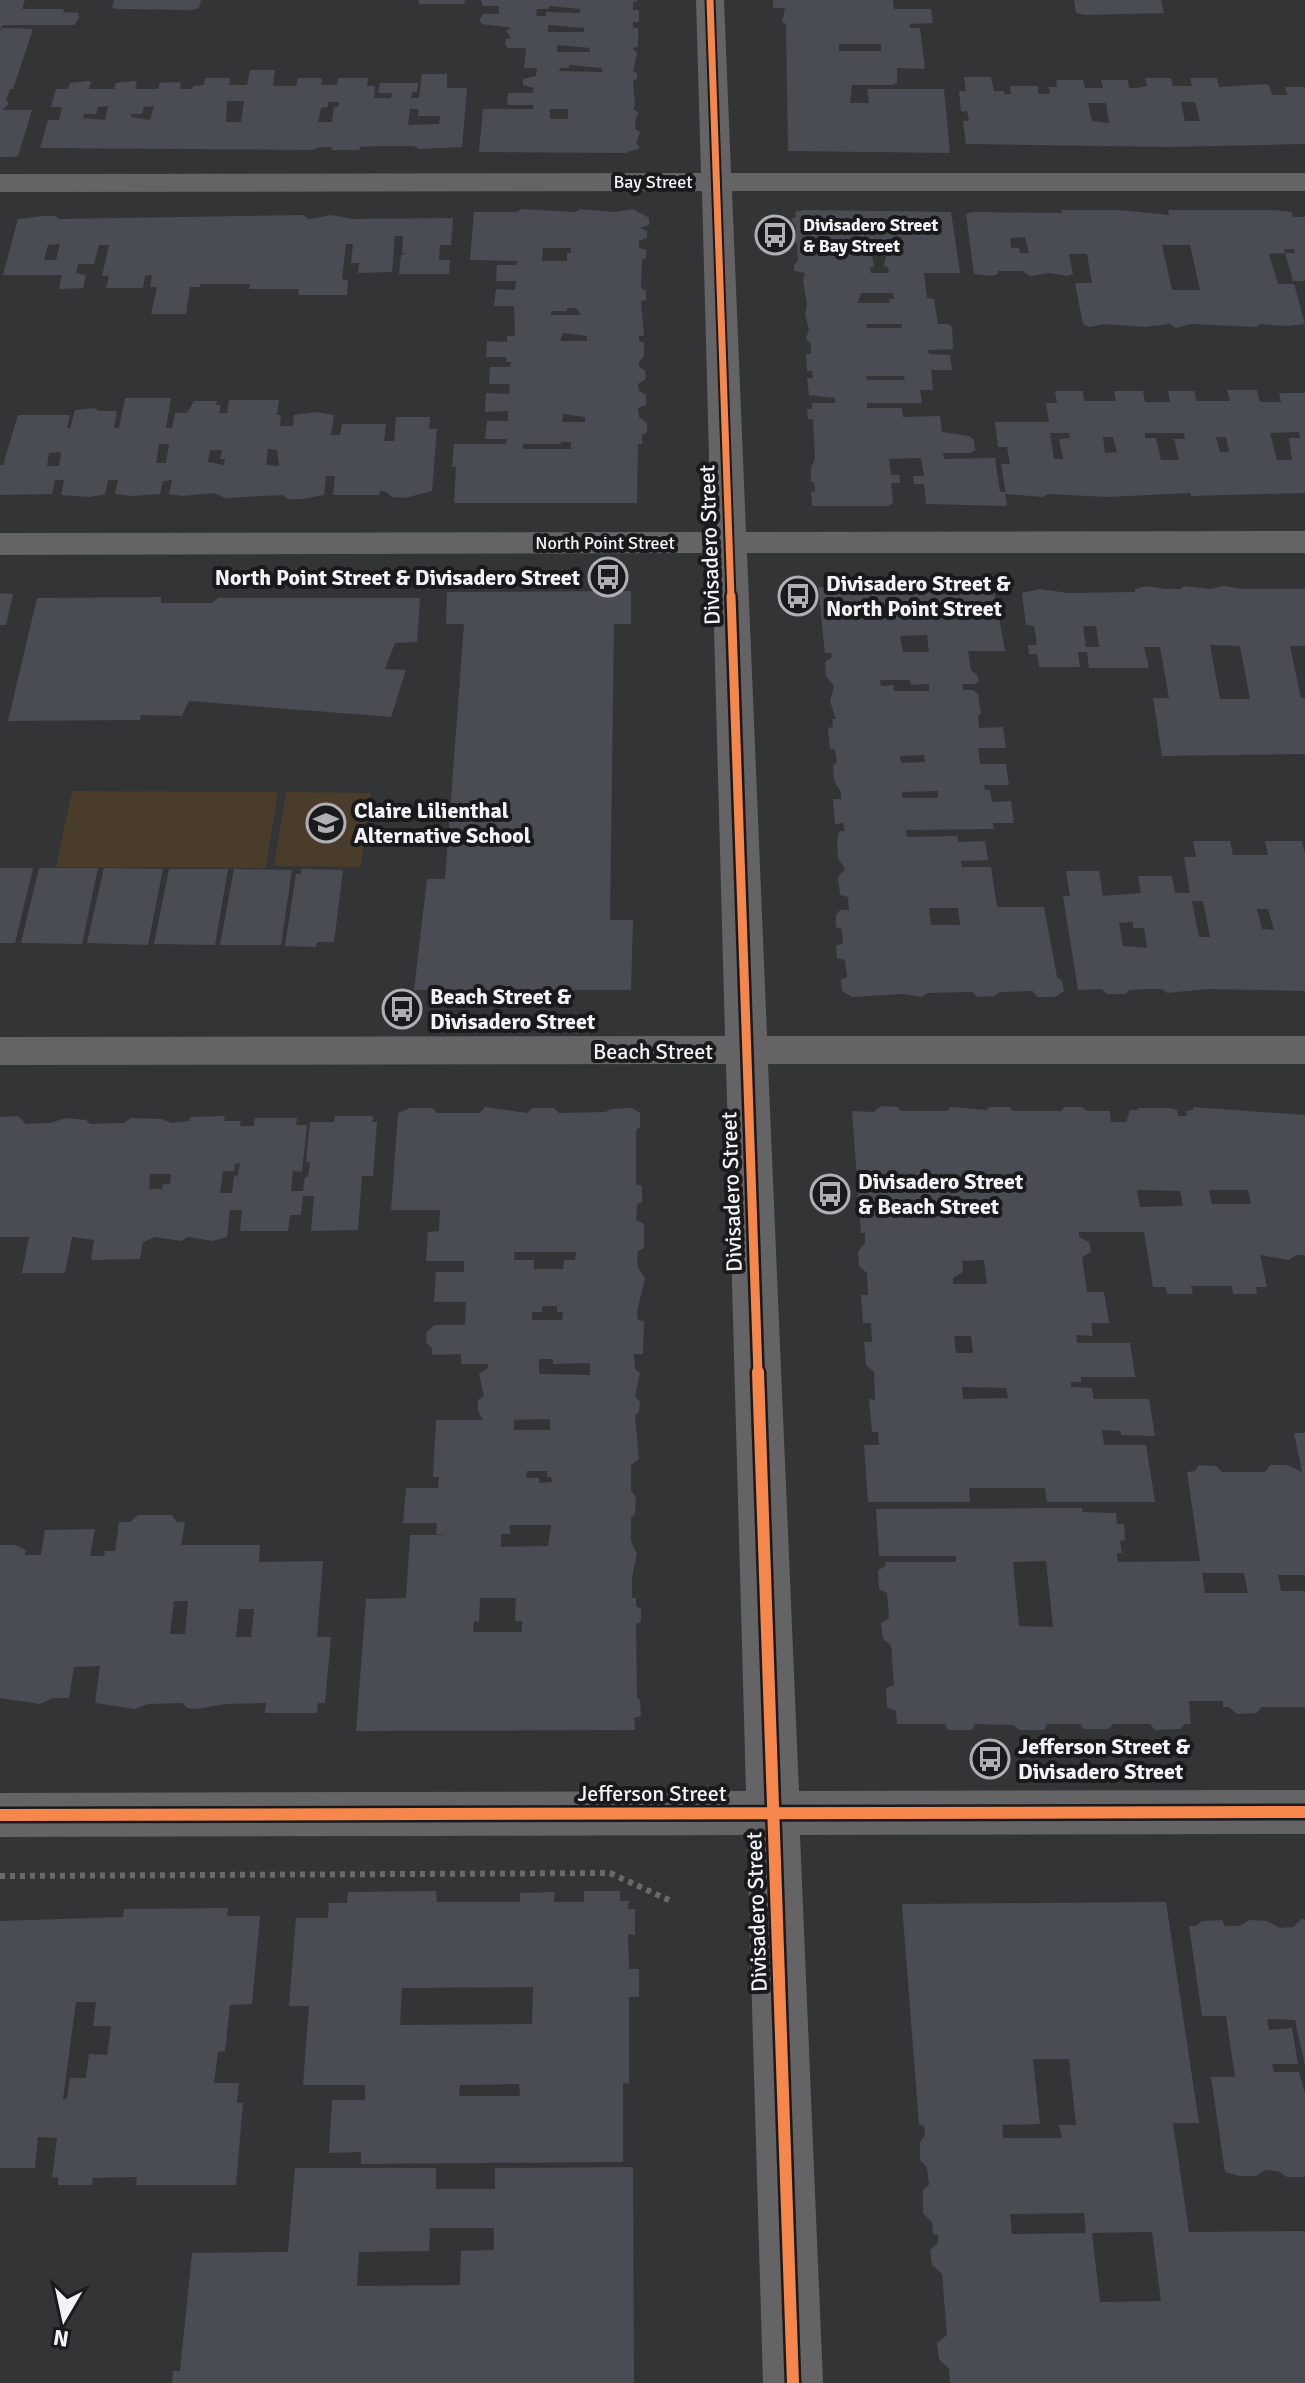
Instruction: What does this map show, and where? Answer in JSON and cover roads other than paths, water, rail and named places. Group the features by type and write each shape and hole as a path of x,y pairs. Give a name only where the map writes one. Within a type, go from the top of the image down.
{"street":[{"name":"Divisadero Street","path":"710,0 793,2383"},
{"name":"Bay Street","path":"0,183 1305,182"},
{"name":"North Point Street","path":"0,544 1305,542"},
{"name":"Beach Street","path":"0,1051 1305,1050"},
{"name":"Jefferson Street","path":"0,1815 1305,1812"}],"place":[{"name":"Divisadero Street & Bay Street","path":"775,235"},
{"name":"North Point Street & Divisadero Street","path":"608,577"},
{"name":"Divisadero Street & North Point Street","path":"798,596"},
{"name":"Claire Lilienthal Alternative School","path":"326,823"},
{"name":"Beach Street & Divisadero Street","path":"402,1009"},
{"name":"Divisadero Street & Beach Street","path":"830,1194"},
{"name":"Jefferson Street & Divisadero Street","path":"990,1759"}]}
